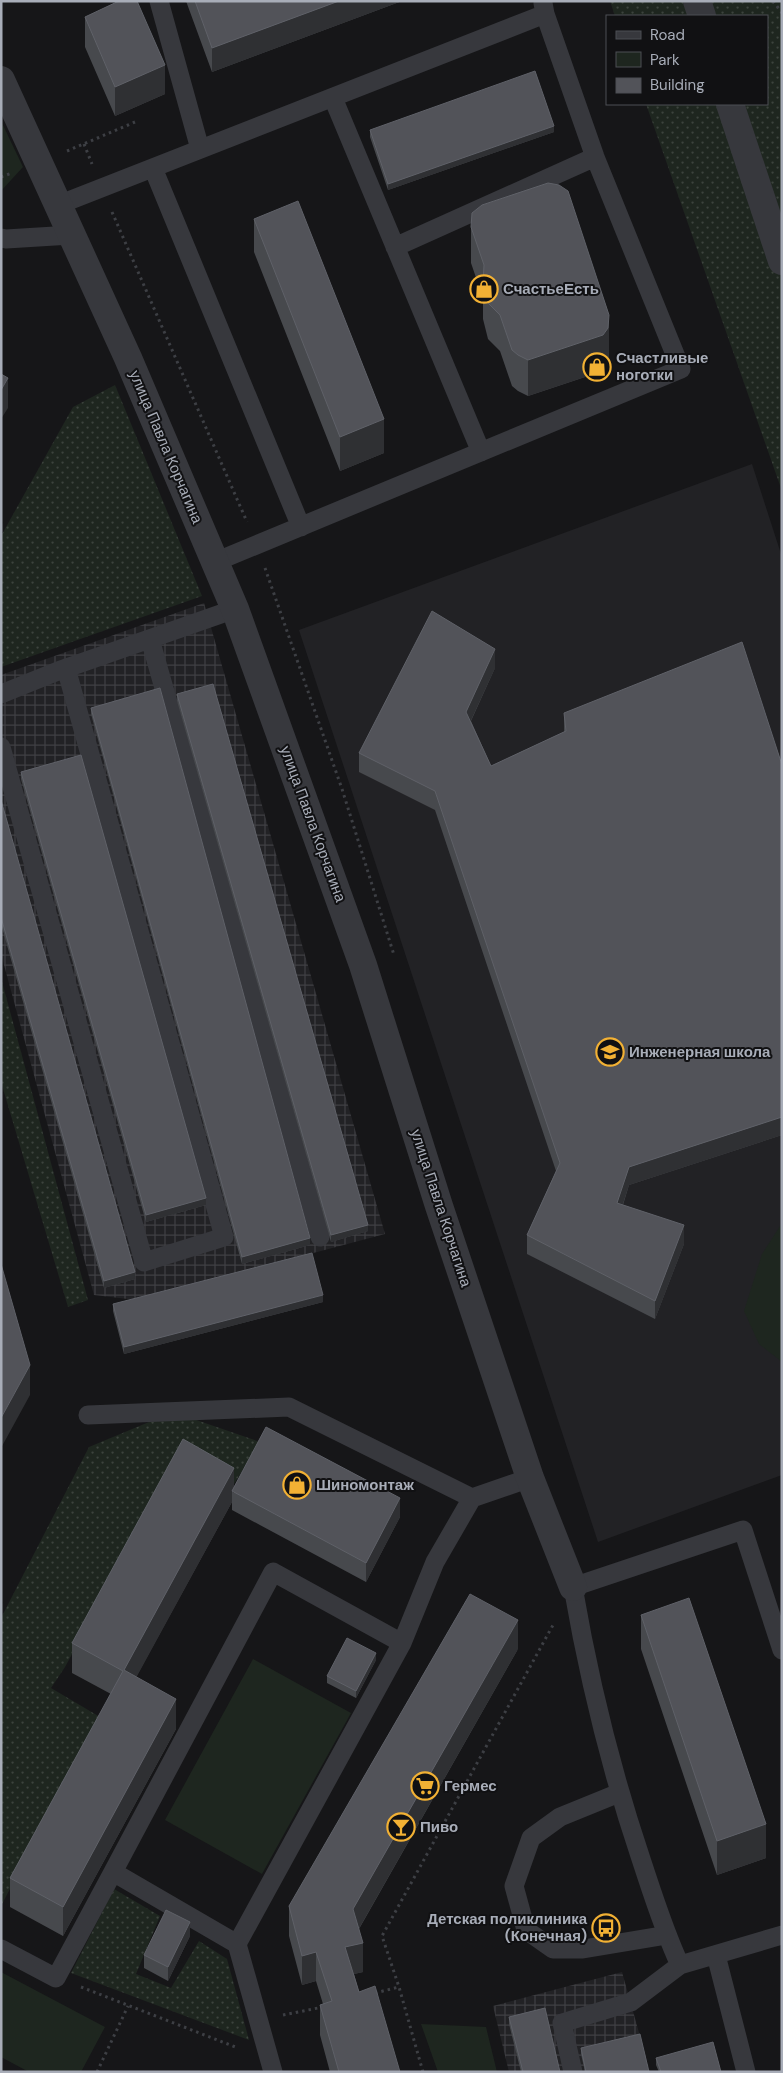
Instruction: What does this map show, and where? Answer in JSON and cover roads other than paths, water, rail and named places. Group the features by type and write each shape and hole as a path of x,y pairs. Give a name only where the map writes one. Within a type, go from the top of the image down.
{"street":[{"path":"697,1 702,15"},
{"name":"улица Павла Корчагина","path":"1,80 128,358 235,609 363,965 439,1206 530,1478 573,1587"},
{"path":"730,105 782,261"}],"lane":[{"path":"159,1 200,150"},
{"path":"58,205 332,98 544,8 595,157 681,369 215,562"},
{"path":"332,98 481,452"},
{"path":"395,248 595,157"},
{"path":"153,168 301,527"},
{"path":"3,241 71,235"},
{"path":"1,694 66,668 235,609"},
{"path":"150,639 320,1237"},
{"path":"1,747 144,1262 224,1237 66,668"},
{"path":"88,1415 289,1407 472,1498"},
{"path":"271,2066 237,1944 402,1643 435,1562 472,1498 530,1478"},
{"path":"680,1965 666,1936 619,1793 583,1646 573,1587 743,1530 782,1650"},
{"path":"1,1949 56,1978 273,1572 402,1643"},
{"path":"619,1793 560,1816 531,1838 514,1886 526,1930 553,1949 583,1949 666,1936"},
{"path":"113,1872 237,1944"},
{"path":"574,2072 562,2023 630,2002 680,1965 782,1935"},
{"path":"716,1955 746,2072"}],"place":[{"name":"СчастьеЕсть","path":"484,289"},
{"name":"Счастливые ноготки","path":"597,367"},
{"name":"Инженерная школа","path":"610,1052"},
{"name":"Шиномонтаж","path":"297,1485"},
{"name":"Гермес","path":"425,1786"},
{"name":"Пиво","path":"401,1827"},
{"name":"Детская поликлиника (Конечная)","path":"606,1928"}]}
